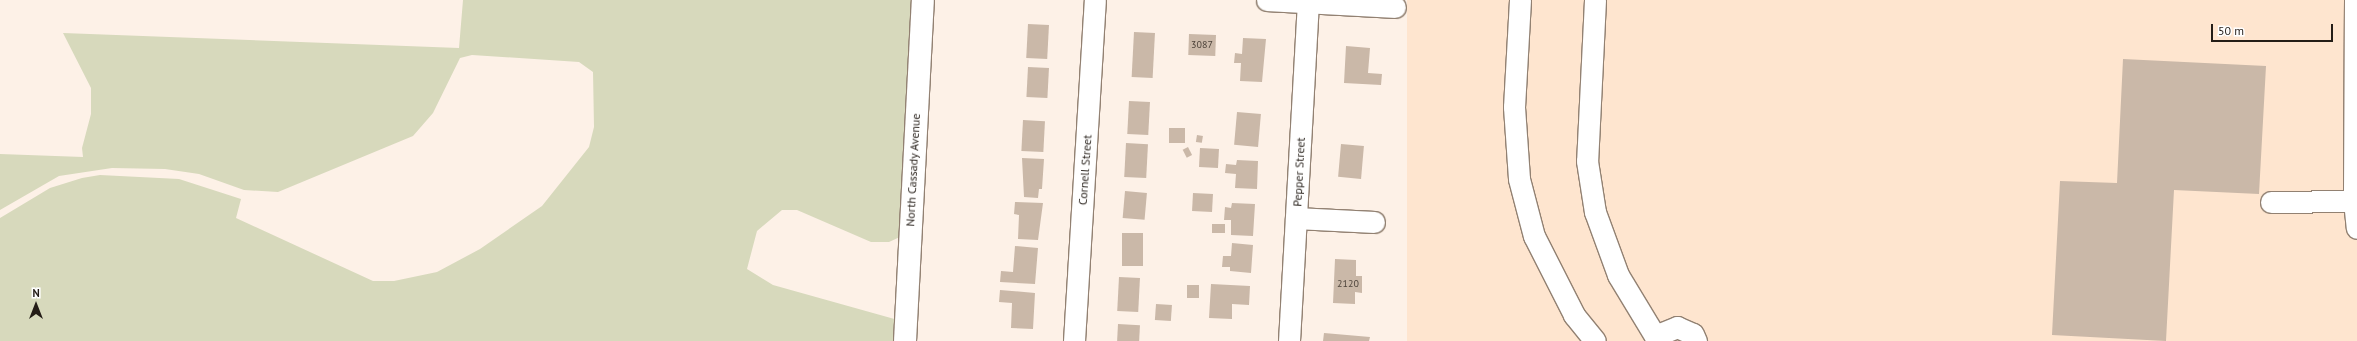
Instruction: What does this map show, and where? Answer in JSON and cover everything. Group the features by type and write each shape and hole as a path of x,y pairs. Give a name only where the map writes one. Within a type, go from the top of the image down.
{"main road":[{"name":"North Cassady Avenue","path":"905,341 923,0"}],"street":[{"name":"Cornell Street","path":"1074,341 1096,0"},
{"path":"1267,0 1395,7"},
{"path":"1520,0 1514,107 1519,179 1534,236 1574,315 1595,341"},
{"path":"1595,0 1587,161 1595,212 1618,275 1655,336 1677,326 1692,339"},
{"path":"2355,0 2356,123 2354,201 2357,228"},
{"name":"Pepper Street","path":"1289,341 1308,2"},
{"path":"2271,202 2354,201"},
{"path":"1296,218 1374,222"}],"shaded area":[{"path":"1407,0 2357,0 2357,341 1407,341"}],"green space":[{"path":"463,0 913,0 902,236 889,242 871,242 797,210 782,210 757,231 747,269 773,285 898,320 897,341 0,341 0,218 50,188 82,178 100,175 179,179 241,199 236,218 373,281 394,281 437,272 480,249 542,206 589,147 594,127 593,72 579,62 472,55 460,58 433,113 413,136 278,192 244,190 199,174 165,169 112,168 59,176 0,210 0,154 83,157 82,148 91,114 91,88 63,33 459,48"}],"building":[{"path":"1028,24 1049,25 1047,59 1026,58"},
{"path":"1134,32 1155,33 1153,78 1132,77"},
{"path":"1189,34 1216,35 1215,56 1188,55"},
{"path":"1243,38 1266,39 1262,82 1240,81 1241,63 1234,63 1235,53 1242,54"},
{"path":"1346,46 1370,48 1368,73 1382,74 1381,85 1344,83"},
{"path":"2123,59 2266,66 2259,194 2174,190 2166,341 2052,335 2060,181 2117,183"},
{"path":"1028,67 1049,68 1047,98 1026,97"},
{"path":"1129,101 1150,102 1148,135 1127,134"},
{"path":"1237,112 1261,114 1258,147 1234,145"},
{"path":"1023,120 1045,121 1043,152 1021,151"},
{"path":"1169,128 1185,128 1185,143 1169,143"},
{"path":"1197,135 1203,136 1202,143 1196,142"},
{"path":"1126,143 1148,144 1146,178 1124,177"},
{"path":"1341,144 1364,146 1361,179 1338,177"},
{"path":"1188,147 1192,155 1187,158 1183,150"},
{"path":"1200,148 1219,149 1218,168 1199,167"},
{"path":"1022,158 1044,159 1042,189 1039,189 1038,198 1024,197"},
{"path":"1237,160 1258,161 1257,189 1235,188 1236,174 1225,173 1226,164 1236,165"},
{"path":"1125,191 1147,193 1145,220 1123,218"},
{"path":"1193,193 1213,194 1212,212 1192,211"},
{"path":"1015,202 1043,203 1038,240 1018,239 1019,215 1014,214"},
{"path":"1232,203 1255,204 1253,236 1231,235 1231,220 1224,220 1225,207 1231,208"},
{"path":"1212,224 1225,224 1225,233 1212,233"},
{"path":"1122,233 1143,233 1143,266 1122,266"},
{"path":"1232,243 1253,245 1251,273 1230,271 1230,267 1222,267 1223,256 1231,256"},
{"path":"1015,246 1038,248 1035,284 1000,282 1001,271 1013,272"},
{"path":"1335,259 1356,260 1356,276 1362,276 1362,293 1355,292 1355,304 1333,303"},
{"path":"1119,277 1140,278 1138,312 1117,311"},
{"path":"1211,284 1250,286 1249,305 1232,304 1232,319 1209,318"},
{"path":"1187,285 1199,285 1199,298 1187,298"},
{"path":"1000,290 1035,293 1033,329 1011,328 1012,303 999,302"},
{"path":"1156,304 1172,305 1171,321 1155,320"},
{"path":"1118,324 1140,325 1139,341 1117,341"},
{"path":"1324,333 1370,337 1369,341 1323,341"}]}
